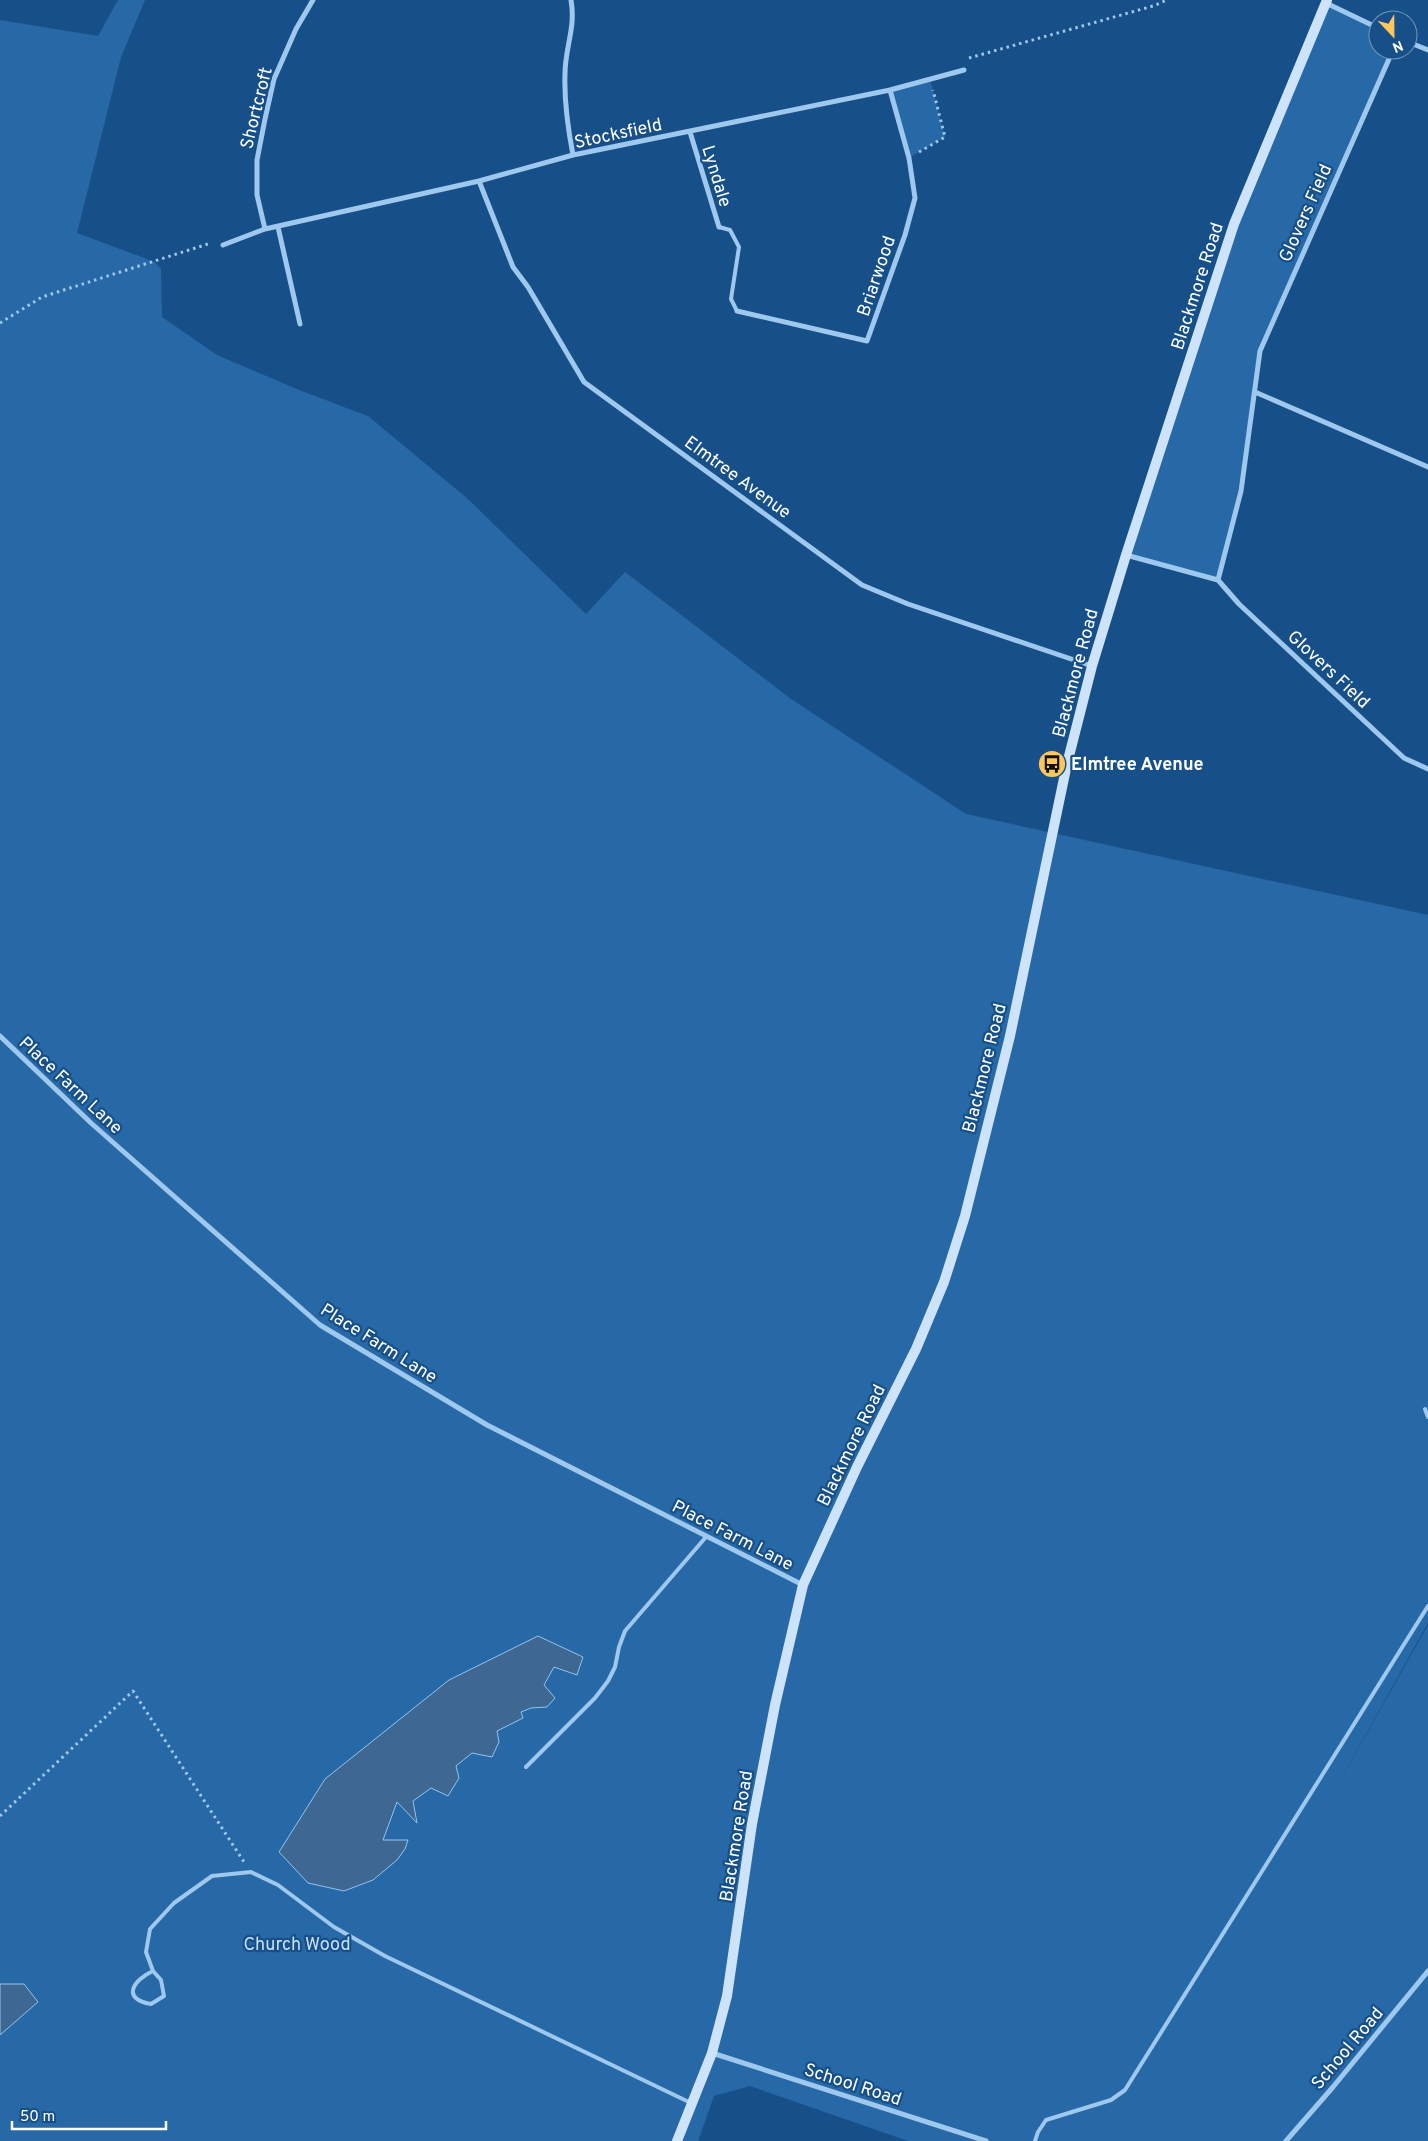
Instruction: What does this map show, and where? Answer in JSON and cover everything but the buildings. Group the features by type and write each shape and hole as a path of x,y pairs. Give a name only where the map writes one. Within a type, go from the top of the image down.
{"street":[{"name":"Shortcroft","path":"264,229 257,195 257,160 265,118 274,79 296,29 313,0"},
{"path":"571,0 574,17 565,72 568,125 573,156"},
{"path":"1327,1 1368,23"},
{"name":"Blackmore Road","path":"677,2141 712,2053 727,1996 752,1824 775,1705 803,1586 857,1467 916,1349 944,1282 965,1216 1010,1036 1067,764 1092,666 1126,554 1234,224 1327,1"},
{"name":"Glovers Field","path":"1389,60 1260,351 1241,491 1218,580 1239,604 1404,758 1428,770"},
{"name":"Stocksfield","path":"223,245 264,229 479,181 573,156 890,90 964,70"},
{"name":"Briarwood","path":"737,311 868,341 916,198 909,158 890,90"},
{"name":"Lyndale","path":"690,132 719,227"},
{"name":"Elmtree Avenue","path":"479,181 513,267 528,287 584,382 862,584 908,604 1092,666"},
{"path":"278,227 300,324"},
{"path":"1255,392 1428,467"},
{"path":"1126,554 1218,580"},
{"name":"Place Farm Lane","path":"0,1036 91,1123 320,1325 487,1426 803,1586"},
{"name":"School Road","path":"1286,2141 1333,2088 1428,1971"},
{"name":"School Road","path":"712,2053 986,2141"}],"lane":[{"path":"719,227 730,230 739,248 731,299 737,311"},
{"path":"1425,1409 1428,1417"},
{"path":"526,1767 595,1698 608,1681 615,1667 619,1647 625,1632 706,1537"},
{"path":"1035,2141 1038,2132 1046,2120 1111,2100 1125,2090 1428,1606"},
{"path":"153,1970 140,1976 135,1983 133,1991 140,2001 151,2004 164,1996 161,1980 153,1970 146,1952 150,1929 174,1904 212,1876 251,1872 278,1885 334,1927 385,1956 693,2104"}],"path":[{"path":"964,70 967,58 1153,6 1168,0"},
{"path":"909,158 945,137 930,79"},
{"path":"0,323 42,297 220,240 223,245"},
{"path":"0,1816 133,1691 251,1872"}],"green space":[{"name":"Church Wood","path":"118,0 145,0 121,57 77,233 155,262 161,269 162,317 217,355 299,390 368,416 468,499 586,614 625,572 791,699 966,814 1428,915 1428,1623 1331,1797 1428,1625 1428,2141 908,2141 750,2086 714,2096 698,2141 0,2141 0,20 98,36"},
{"path":"1326,3 1368,23 1368,60 1389,60 1260,351 1243,466 1218,580 1126,555 1232,229"},
{"path":"930,79 945,137 909,158 890,90"}],"shaded area":[{"path":"538,1636 583,1657 577,1675 554,1667 544,1685 555,1698 547,1707 531,1708 521,1712 523,1718 497,1731 499,1742 492,1757 472,1753 456,1766 459,1778 448,1796 431,1788 413,1801 417,1823 397,1802 383,1840 408,1840 405,1849 397,1860 373,1880 344,1891 308,1883 279,1852 325,1779 449,1680"},
{"path":"0,1984 24,1984 38,2002 0,2035"}],"place":[{"name":"Elmtree Avenue","path":"1052,764"}]}
